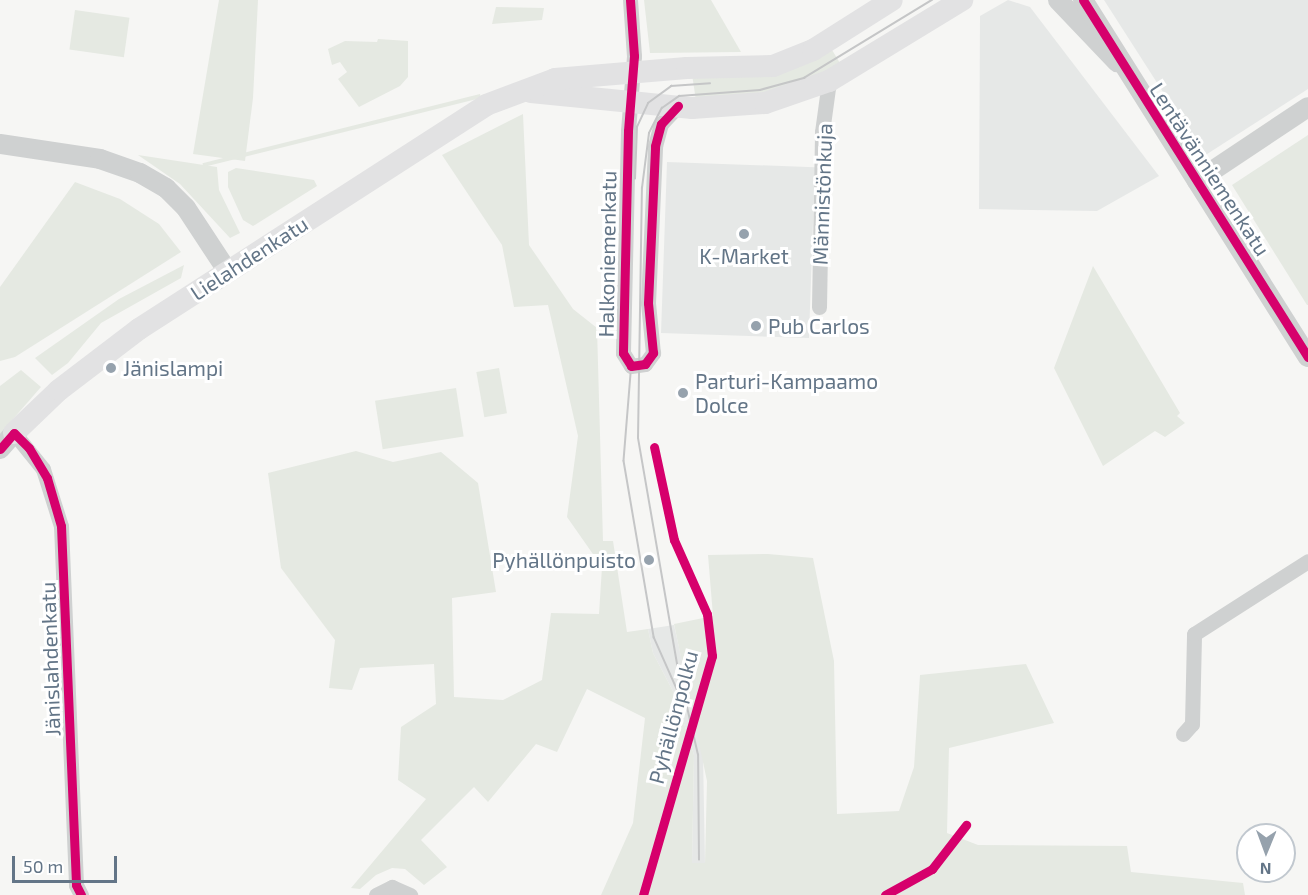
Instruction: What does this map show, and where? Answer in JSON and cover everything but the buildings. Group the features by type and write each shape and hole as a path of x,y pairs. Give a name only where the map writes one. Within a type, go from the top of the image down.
{"main road":[{"name":"Lielahdenkatu","path":"7,441 100,356 470,115 517,92 555,79 633,72 773,66 813,50 892,0"},
{"path":"517,92 716,108 765,103 829,81 962,0"}],"street":[{"name":"Halkoniemenkatu","path":"630,0 633,72 630,102 623,353 632,366 645,364 653,353 648,303 654,146 661,124 678,106"},
{"name":"Lentävänniemenkatu","path":"1058,0 1095,44 1121,65"},
{"name":"Lentävänniemenkatu","path":"1083,0 1108,35 1121,65 1308,357"},
{"name":"Männistönkuja","path":"819,307 822,132 829,81"},
{"path":"1197,181 1308,107"},
{"path":"0,144 100,159 140,173 166,188 186,208 228,272"},
{"name":"Jänislahdenkatu","path":"7,441 43,469 61,526 76,885 81,895"},
{"path":"1183,734 1192,724 1194,634 1308,561"},
{"path":"376,895 392,887 410,895"}],"shaded area":[{"path":"219,0 258,0 253,98 245,161 193,154"},
{"path":"644,0 711,0 741,52 650,53"},
{"path":"1008,0 1030,7 1159,176 1097,211 979,209 980,16"},
{"path":"1104,0 1308,0 1308,89 1204,156"},
{"path":"496,7 544,8 542,20 492,24"},
{"path":"75,10 129,18 124,57 69,50"},
{"path":"378,39 408,41 408,77 400,86 359,107 338,79 347,72 340,62 332,65 328,49 345,41 377,42"},
{"path":"829,45 843,68 796,88 696,101 692,74"},
{"path":"480,94 481,98 203,167 202,163"},
{"path":"523,114 529,245 573,309 597,328 603,541 613,541 627,632 648,629 653,653 675,695 694,755 692,863 705,863 707,781 674,624 713,616 708,555 768,554 813,558 834,661 837,814 899,811 914,767 920,675 1026,664 1054,723 949,748 947,833 978,845 1127,846 1131,872 1243,883 1245,895 601,895 633,823 645,718 587,689 557,752 536,744 488,802 474,787 421,840 447,867 424,885 405,869 392,868 376,875 360,889 351,888 426,799 398,780 401,727 436,704 434,664 360,668 352,690 329,688 335,640 281,568 268,473 356,451 393,462 441,452 478,483 496,592 452,598 454,697 503,700 542,680 551,613 599,614 602,567 567,517 578,436 548,305 514,307 502,245 442,155"},
{"path":"1308,135 1308,305 1307,305 1232,185"},
{"path":"138,155 217,167 219,190 240,233 230,238 180,184"},
{"path":"667,162 815,167 809,338 661,333"},
{"path":"236,168 314,180 317,186 253,226 243,220 228,187 228,172"},
{"path":"75,182 120,199 159,224 181,252 15,357 0,361 0,287"},
{"path":"184,265 181,278 101,323 68,363 52,375 35,358 119,299"},
{"path":"1093,266 1180,413 1177,416 1185,423 1165,437 1155,431 1103,466 1054,368"},
{"path":"499,368 507,413 484,417 476,372"},
{"path":"21,370 41,387 0,434 0,386"},
{"path":"456,388 464,436 383,449 375,401"},
{"path":"674,625 703,755 705,863 692,863 694,755 675,695 653,653 648,629"}],"tram line":[{"path":"699,860 698,755 677,664 638,438 642,188 649,133 662,108 679,96 760,90 804,78 932,0"},
{"path":"635,179 637,127 648,103 671,86 710,83"},
{"path":"631,374 624,461 654,637 677,689"}],"cycle path":[{"path":"630,0 634,56 628,131 623,353 631,366 645,364 653,353 648,303 655,146 661,124 678,106"},
{"path":"1083,0 1308,357"},
{"path":"0,449 14,433 29,448 47,478 61,526 76,885 81,895"},
{"name":"Pyhällönpolku","path":"643,895 712,656 707,614 674,540 654,447"},
{"path":"885,895 932,869 966,825"}],"place":[{"name":"K-Market","path":"744,234"},
{"name":"Pub Carlos","path":"756,326"},
{"name":"Jänislampi","path":"111,368"},
{"name":"Parturi-Kampaamo Dolce","path":"683,393"},
{"name":"Pyhällönpuisto","path":"649,560"}]}
